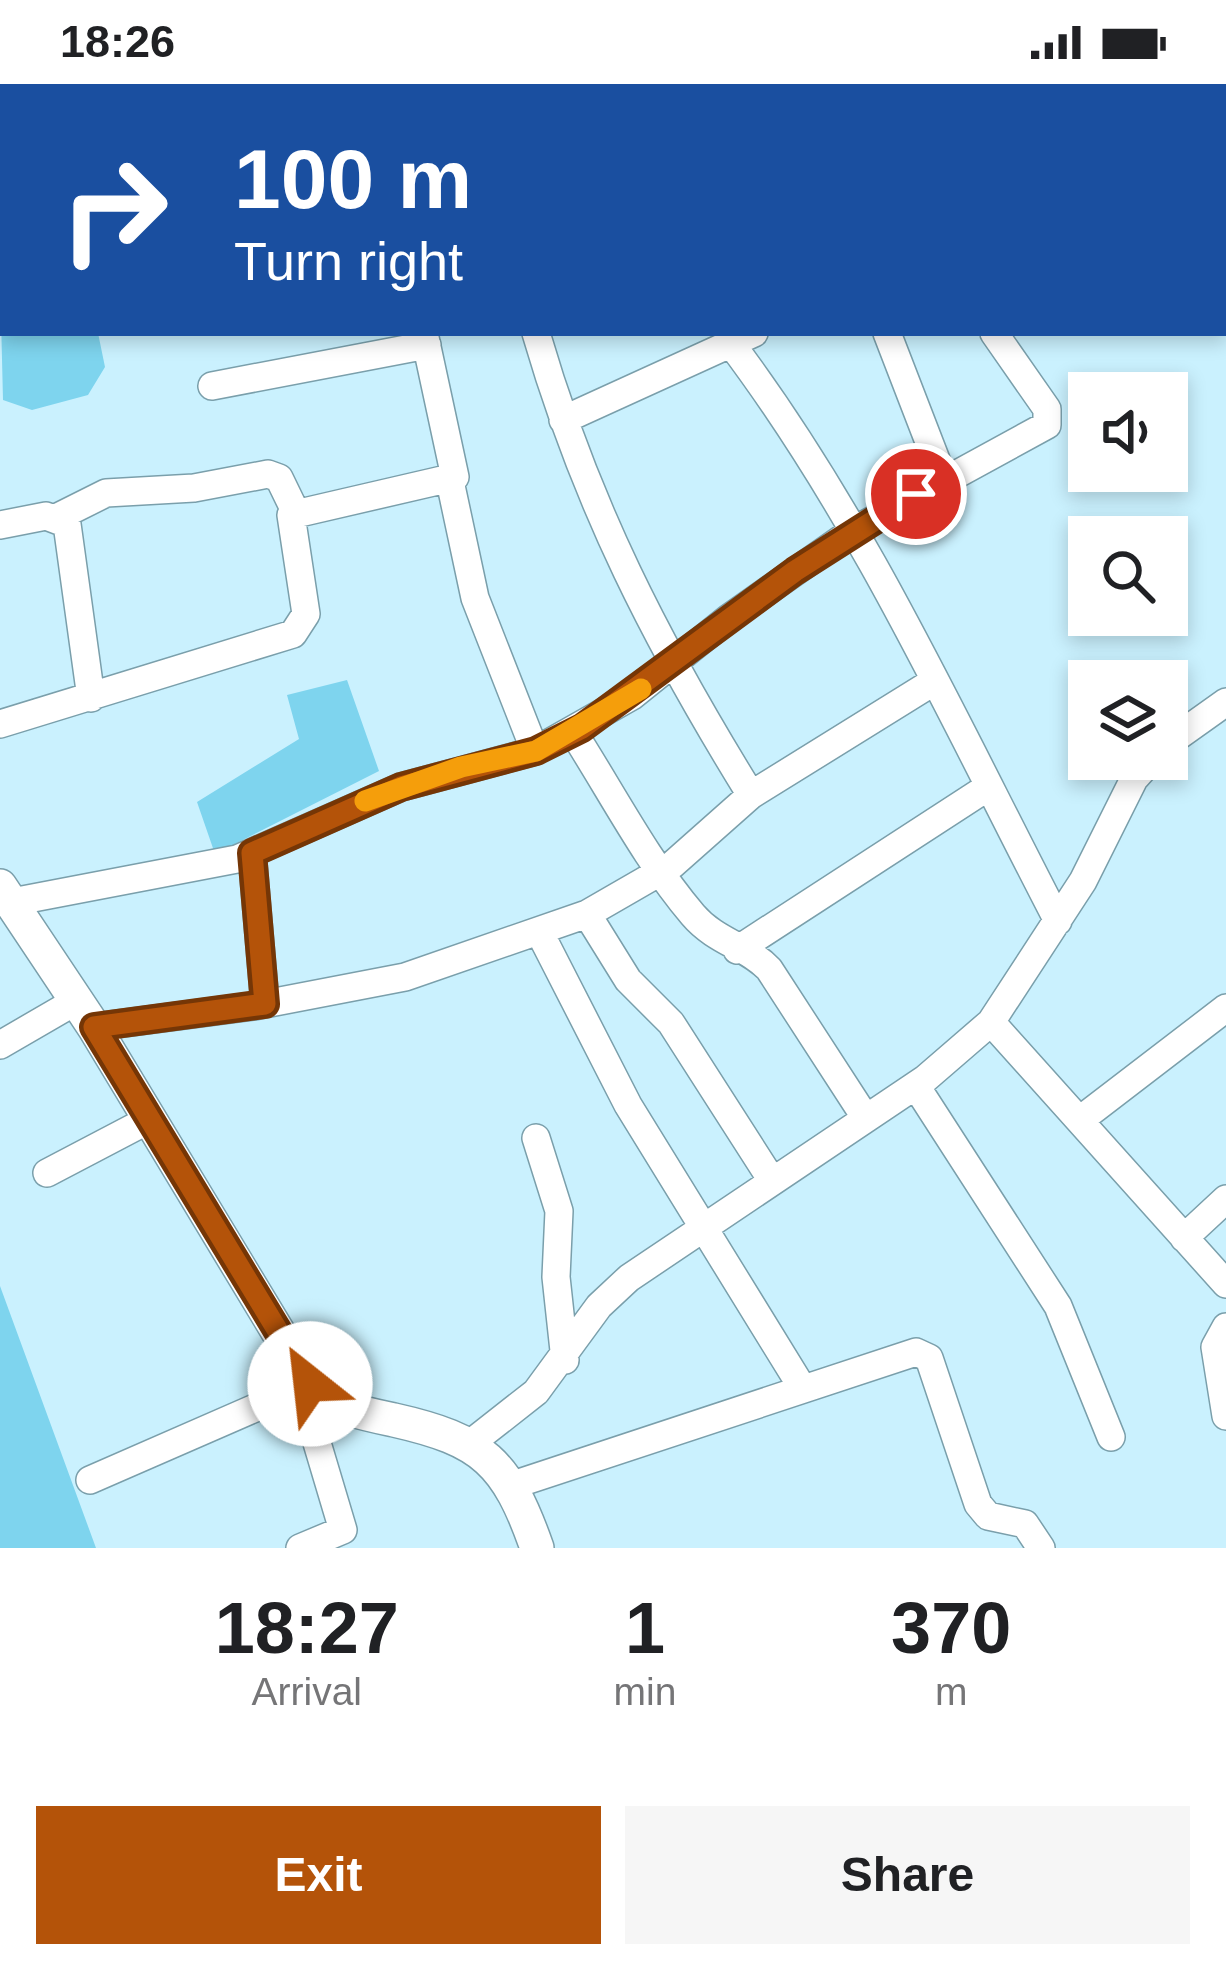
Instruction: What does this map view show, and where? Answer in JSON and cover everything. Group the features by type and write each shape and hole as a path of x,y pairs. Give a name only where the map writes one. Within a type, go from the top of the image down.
{"street":[{"path":"537,336 592,504 670,664 751,794"},
{"path":"888,336 943,478"},
{"path":"537,1548 510,1486 471,1443 348,1410 312,1388 85,1014 6,894 206,868 252,853 401,787 536,751 573,732 853,531 1050,421 1047,409 996,336"},
{"path":"563,420 741,337 853,531 1058,921"},
{"path":"212,386 425,339 456,471 450,481 475,598 536,751"},
{"path":"0,525 58,517 106,493 194,488 268,474 279,478 296,511"},
{"path":"296,511 450,481"},
{"path":"0,724 293,634 306,614 290,524 296,511"},
{"path":"58,517 72,538 91,698"},
{"path":"0,1045 85,1014 265,1004 405,977 540,933 587,914 662,872 751,794 933,682"},
{"path":"1188,729 1226,702"},
{"path":"573,732 694,917 770,969 865,1118"},
{"path":"471,1443 536,1392 613,1292 704,1224 916,1086 991,1022 1058,921 1133,780"},
{"path":"737,950 988,787"},
{"path":"252,853 265,1004"},
{"path":"587,914 628,980 671,1022 771,1179"},
{"path":"540,933 628,1105 803,1390"},
{"path":"1080,1120 1226,1008"},
{"path":"991,1022 1226,1284"},
{"path":"916,1086 1058,1306 1111,1437"},
{"path":"47,1173 150,1119"},
{"path":"536,1138 559,1211 556,1277 565,1360"},
{"path":"1184,1238 1226,1198"},
{"path":"1226,1327 1215,1347 1226,1416"},
{"path":"510,1486 916,1352 929,1358 978,1504 988,1516 1025,1524 1041,1548"},
{"path":"90,1480 312,1388"},
{"path":"300,1548 343,1530 309,1416 312,1388"}],"shaded area":[{"path":"1,336 99,336 105,367 88,395 32,410 3,400"},
{"path":"347,680 379,771 215,854 197,802 299,739 287,695"},
{"path":"0,1286 96,1548 0,1548"}],"slow traffic":[{"path":"365,801 461,767 536,751 641,689"}],"route":[{"path":"310,1384 94,1027 265,1004 252,853 401,787 461,767 536,751 582,728 632,696 795,571 916,494"}]}
